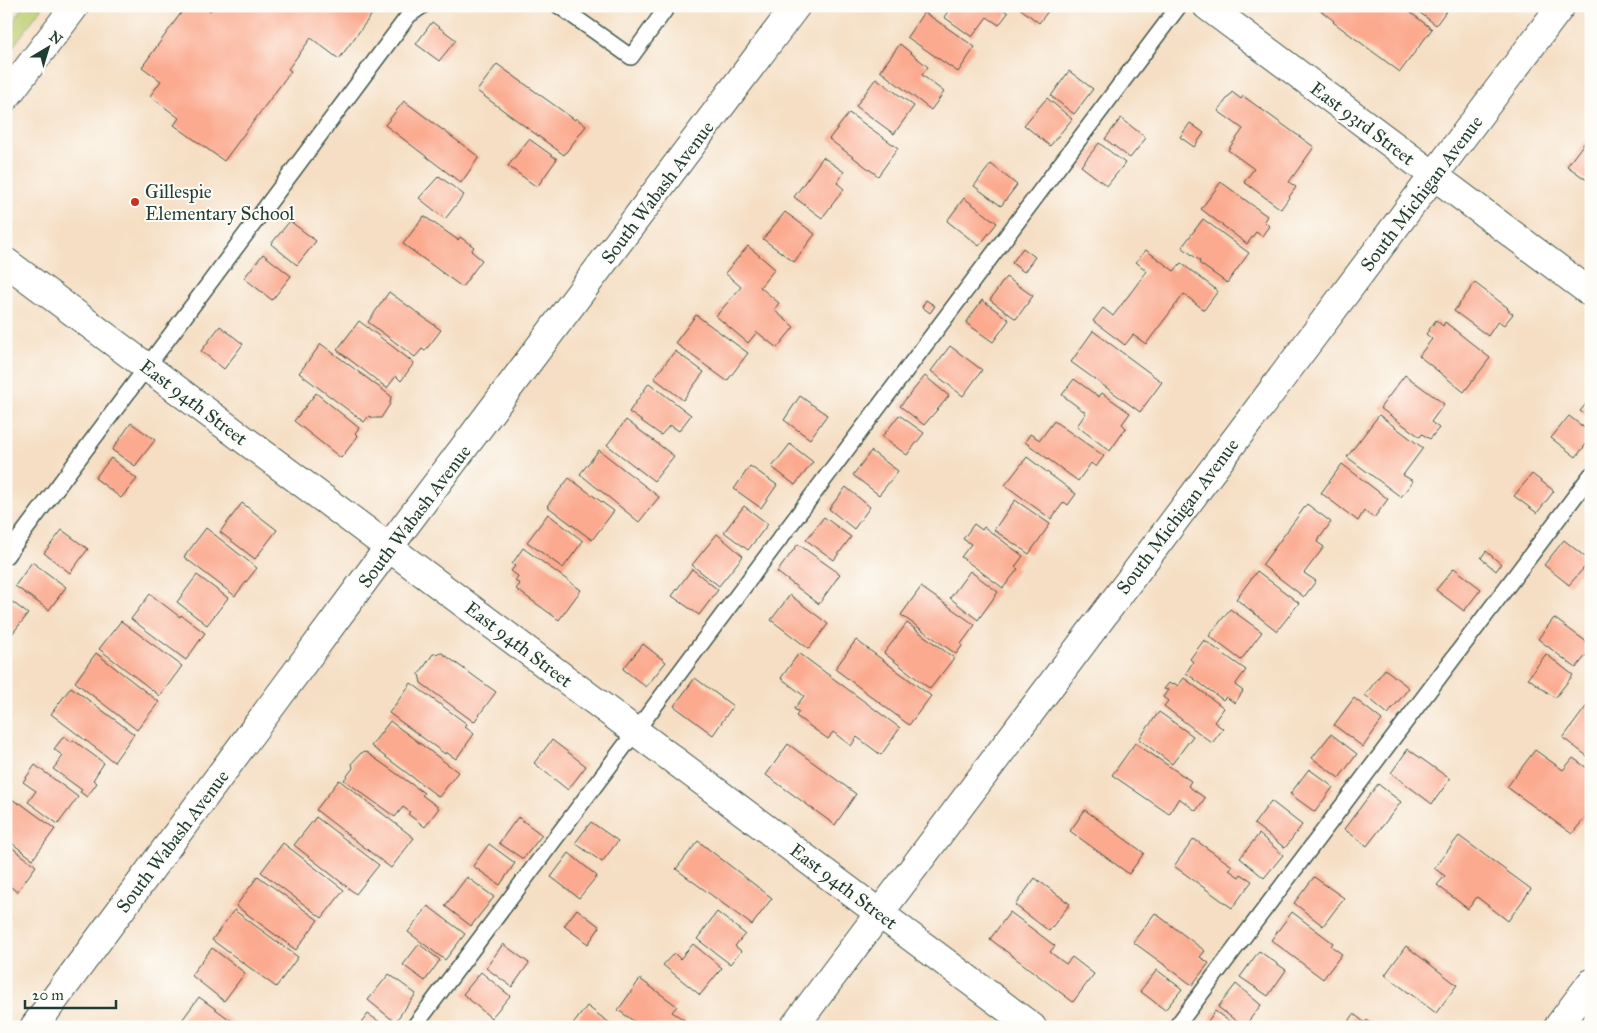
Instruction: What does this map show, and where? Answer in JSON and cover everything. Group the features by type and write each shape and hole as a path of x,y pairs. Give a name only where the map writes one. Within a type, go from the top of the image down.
{"street":[{"path":"6,97 75,6"},
{"name":"South Wabash Avenue","path":"34,1027 389,547 796,6"},
{"name":"East 93rd Street","path":"1207,6 1591,293"},
{"name":"South Michigan Avenue","path":"794,1027 1561,6"},
{"name":"East 94th Street","path":"6,262 1032,1027"},
{"path":"1558,1027 1591,983"}],"lane":[{"path":"6,556 409,15 422,6"},
{"path":"558,6 631,57 668,6"},
{"path":"414,1027 1179,6"},
{"path":"1176,1027 1591,475"}],"green space":[{"path":"24,6 43,6 6,56 6,32"}],"building":[{"path":"186,6 203,6 210,11 213,6 378,6 339,59 311,38 288,69 291,71 224,161 174,125 179,118 150,96 161,81 142,67"},
{"path":"952,6 999,6 1008,13 999,25 987,17 972,37 944,17"},
{"path":"1017,6 1052,6 1039,23"},
{"path":"1315,6 1402,6 1432,29 1400,72 1333,22"},
{"path":"1411,6 1450,6 1436,25"},
{"path":"924,12 975,47 958,72 907,37"},
{"path":"432,22 456,40 439,61 416,44"},
{"path":"900,44 928,67 922,75 944,92 931,110 880,71"},
{"path":"497,64 586,126 564,155 477,91"},
{"path":"1069,71 1093,89 1074,114 1051,96"},
{"path":"876,78 914,106 894,134 856,106"},
{"path":"1232,92 1241,99 1243,96 1314,147 1289,182 1296,187 1281,209 1244,182 1254,169 1228,150 1243,129 1218,111"},
{"path":"1047,98 1072,119 1050,146 1024,125"},
{"path":"404,101 479,157 461,183 385,125"},
{"path":"849,113 898,148 878,176 829,139"},
{"path":"1121,118 1146,138 1130,158 1105,139"},
{"path":"1190,123 1204,133 1194,147 1180,137"},
{"path":"1588,138 1591,140 1591,183 1567,166"},
{"path":"529,139 557,159 537,187 508,166"},
{"path":"1099,143 1125,163 1107,186 1081,166"},
{"path":"823,157 844,172 837,183 844,189 822,218 794,197"},
{"path":"991,164 1017,185 1001,206 974,186"},
{"path":"439,176 464,195 445,219 419,198"},
{"path":"1221,182 1267,216 1264,221 1269,226 1262,236 1256,232 1247,244 1201,209"},
{"path":"964,198 997,223 979,246 947,221"},
{"path":"785,212 815,234 794,262 763,239"},
{"path":"424,216 458,240 460,237 474,247 471,251 482,260 462,287 403,244"},
{"path":"1203,219 1249,253 1227,283 1199,263 1200,261 1182,247"},
{"path":"290,221 316,241 297,265 271,244"},
{"path":"748,246 775,269 760,287 779,303 774,310 794,327 777,348 757,332 748,343 716,316 741,287 725,273"},
{"path":"1023,248 1035,257 1024,272 1012,263"},
{"path":"1146,250 1174,271 1181,263 1218,291 1204,310 1184,294 1146,344 1133,335 1125,345 1093,321 1103,308 1113,316 1147,271 1136,262"},
{"path":"263,254 291,276 272,300 244,278"},
{"path":"1006,277 1033,296 1016,319 990,300"},
{"path":"1475,283 1513,314 1504,325 1498,321 1488,336 1454,311"},
{"path":"389,292 441,330 425,351 422,349 415,357 368,322"},
{"path":"926,300 935,306 930,313 922,307"},
{"path":"982,300 1009,320 993,342 966,323"},
{"path":"696,315 748,353 727,381 675,343"},
{"path":"1436,320 1443,326 1445,322 1490,358 1464,392 1419,356 1432,339 1426,334"},
{"path":"359,321 414,363 401,381 396,376 387,388 337,350"},
{"path":"220,326 243,344 224,369 201,351"},
{"path":"1093,331 1162,382 1140,412 1071,362"},
{"path":"321,344 391,396 390,404 381,418 369,416 364,422 299,373"},
{"path":"950,346 982,370 963,396 931,371"},
{"path":"675,351 704,372 683,400 654,378"},
{"path":"1405,375 1444,404 1431,422 1439,428 1430,439 1422,434 1420,437 1380,408"},
{"path":"925,376 949,396 924,425 900,406"},
{"path":"1074,379 1099,397 1102,393 1130,413 1122,424 1126,428 1110,451 1077,426 1086,413 1062,395"},
{"path":"649,383 691,415 679,431 670,425 661,435 629,412"},
{"path":"316,393 359,428 355,433 358,436 341,458 294,421"},
{"path":"800,396 827,415 810,439 784,420"},
{"path":"1591,398 1591,419 1580,411"},
{"path":"899,415 924,433 907,455 882,437"},
{"path":"1379,415 1423,448 1403,475 1413,481 1401,497 1347,457"},
{"path":"1569,416 1591,433 1591,438 1576,457 1551,438"},
{"path":"626,420 674,456 654,481 607,445"},
{"path":"1054,421 1104,456 1096,467 1091,463 1078,481 1025,442 1030,434 1040,440"},
{"path":"131,423 155,440 135,466 112,450"},
{"path":"790,444 813,462 795,485 772,467"},
{"path":"599,450 659,497 639,522 580,474"},
{"path":"871,451 898,471 879,495 853,475"},
{"path":"1027,457 1076,494 1068,505 1064,502 1051,519 1005,485"},
{"path":"111,458 137,479 121,498 95,478"},
{"path":"1342,464 1388,499 1374,518 1364,511 1358,521 1321,493"},
{"path":"750,466 777,485 761,508 734,489"},
{"path":"1532,474 1554,491 1537,513 1514,496"},
{"path":"569,478 614,511 592,540 547,506"},
{"path":"846,487 870,507 854,529 829,509"},
{"path":"1015,500 1050,524 1029,554 994,530"},
{"path":"242,503 277,530 255,559 220,532"},
{"path":"1307,504 1331,522 1317,542 1324,547 1304,573 1316,581 1304,597 1262,565"},
{"path":"744,506 768,524 748,550 724,532"},
{"path":"548,514 583,541 563,568 527,542"},
{"path":"824,517 851,537 834,560 806,540"},
{"path":"974,524 982,530 984,527 1023,556 1015,567 1018,569 1003,588 961,557 971,544 963,539"},
{"path":"206,528 257,568 235,596 184,557"},
{"path":"62,530 88,549 70,573 44,553"},
{"path":"717,534 743,556 719,586 692,565"},
{"path":"1564,540 1590,561 1569,585 1544,565"},
{"path":"798,544 840,574 819,604 777,572"},
{"path":"523,548 581,590 559,620 516,589 520,584 515,581 518,576 511,571 515,566 512,564"},
{"path":"1486,551 1501,564 1496,571 1481,558"},
{"path":"32,562 66,587 49,610 15,586"},
{"path":"1454,568 1481,589 1464,611 1436,590"},
{"path":"692,569 718,590 699,615 672,596"},
{"path":"970,571 998,592 978,620 950,598"},
{"path":"1257,571 1299,603 1277,631 1236,599"},
{"path":"197,575 228,598 207,625 177,602"},
{"path":"921,587 975,625 956,654 901,615"},
{"path":"150,594 205,633 186,660 131,619"},
{"path":"790,595 828,624 809,649 771,620"},
{"path":"6,597 28,614 12,634 6,630"},
{"path":"1230,609 1262,632 1241,660 1209,636"},
{"path":"1554,618 1591,645 1591,649 1576,668 1538,639"},
{"path":"121,621 182,666 160,696 99,649"},
{"path":"907,623 954,658 930,689 884,653"},
{"path":"856,640 931,696 909,725 835,669"},
{"path":"1204,640 1246,670 1235,685 1243,691 1235,703 1226,697 1223,700 1186,673 1193,662 1190,659"},
{"path":"643,644 666,662 646,687 623,669"},
{"path":"96,653 159,702 137,730 75,682"},
{"path":"442,653 496,692 474,722 421,683 419,674 433,654"},
{"path":"799,653 900,728 881,755 857,737 851,746 833,732 828,739 796,716 799,712 794,709 804,696 781,678"},
{"path":"1546,654 1573,675 1555,698 1528,678"},
{"path":"1385,669 1409,688 1388,714 1365,695"},
{"path":"695,678 733,706 713,735 674,706"},
{"path":"1184,678 1224,708 1214,722 1223,729 1212,743 1164,706 1168,701 1163,697 1168,690 1164,689 1169,683 1172,685 1174,683 1178,686"},
{"path":"411,683 467,724 465,727 474,734 456,759 446,752 445,754 389,713"},
{"path":"71,687 134,734 114,762 51,714"},
{"path":"1354,698 1382,720 1363,747 1334,725"},
{"path":"1591,700 1591,759 1563,738"},
{"path":"1159,712 1193,736 1172,764 1139,739"},
{"path":"390,721 458,772 439,797 371,746"},
{"path":"1331,734 1357,754 1339,778 1312,758"},
{"path":"64,736 72,742 73,740 104,763 93,780 97,783 87,797 80,792 82,790 53,769 63,756 54,749"},
{"path":"552,740 586,766 568,790 534,763"},
{"path":"1135,743 1191,781 1188,786 1205,798 1196,811 1179,798 1169,814 1112,775"},
{"path":"788,744 856,794 835,825 766,775"},
{"path":"1408,749 1450,779 1432,804 1391,773"},
{"path":"1535,750 1563,770 1573,758 1591,771 1591,810 1572,834 1507,787"},
{"path":"366,752 424,793 422,795 439,808 425,827 408,814 410,812 403,807 395,817 344,780 353,768 352,763 361,753"},
{"path":"35,765 78,797 58,824 28,802 36,791 23,782"},
{"path":"1309,769 1333,787 1315,812 1290,794"},
{"path":"339,780 414,838 391,868 316,810"},
{"path":"1378,784 1401,802 1367,846 1344,829"},
{"path":"9,797 55,829 33,859 6,839 6,822 9,818 6,816 6,801"},
{"path":"1271,801 1302,825 1285,848 1254,824"},
{"path":"1085,810 1144,853 1129,874 1070,831"},
{"path":"316,817 379,865 356,894 294,845"},
{"path":"518,817 542,835 523,859 499,843"},
{"path":"591,822 618,841 602,862 575,843"},
{"path":"1259,834 1283,855 1264,878 1240,858"},
{"path":"1459,836 1531,889 1508,921 1477,897 1468,909 1437,885 1445,876 1434,868"},
{"path":"1194,839 1232,866 1229,870 1239,877 1241,874 1252,881 1232,908 1174,866"},
{"path":"698,841 772,898 752,925 676,869"},
{"path":"6,843 36,866 17,892 6,883"},
{"path":"283,843 344,890 322,918 261,872"},
{"path":"489,844 515,863 500,885 473,866"},
{"path":"569,853 597,876 579,898 551,877"},
{"path":"258,876 318,920 296,950 236,906"},
{"path":"467,877 494,897 471,926 445,906"},
{"path":"1314,877 1344,898 1323,926 1294,903"},
{"path":"1035,878 1070,904 1049,931 1015,905"},
{"path":"428,906 465,934 445,960 408,932"},
{"path":"577,909 600,927 588,944 564,926"},
{"path":"234,910 298,957 276,987 212,940"},
{"path":"717,912 745,934 735,946 741,951 730,964 697,939"},
{"path":"1010,912 1055,946 1050,952 1066,964 1072,957 1094,974 1073,1002 990,939"},
{"path":"1292,912 1333,943 1331,946 1342,954 1323,979 1271,940"},
{"path":"1155,913 1205,951 1200,957 1209,963 1192,985 1133,942"},
{"path":"419,944 440,960 425,981 403,965"},
{"path":"503,944 529,963 512,987 486,968"},
{"path":"693,944 722,968 700,995 663,965 674,953 680,959"},
{"path":"1406,946 1457,985 1436,1013 1385,975"},
{"path":"212,948 245,973 224,1001 191,975"},
{"path":"1259,951 1286,970 1268,996 1240,977"},
{"path":"1157,970 1182,989 1165,1010 1140,991"},
{"path":"481,972 510,996 491,1018 463,994"},
{"path":"389,974 416,994 395,1022 368,1000"},
{"path":"640,979 677,1006 672,1012 686,1021 682,1027 642,1027 618,1010"},
{"path":"1236,984 1261,1005 1244,1027 1218,1007"},
{"path":"199,997 240,1027 177,1027"},
{"path":"587,1006 615,1027 571,1027"},
{"path":"1215,1011 1237,1027 1204,1027"},
{"path":"368,1014 387,1027 358,1027"},
{"path":"1354,1014 1365,1023 1367,1020 1376,1027 1345,1027"}],"place":[{"name":"Gillespie Elementary School","path":"135,202"}]}
